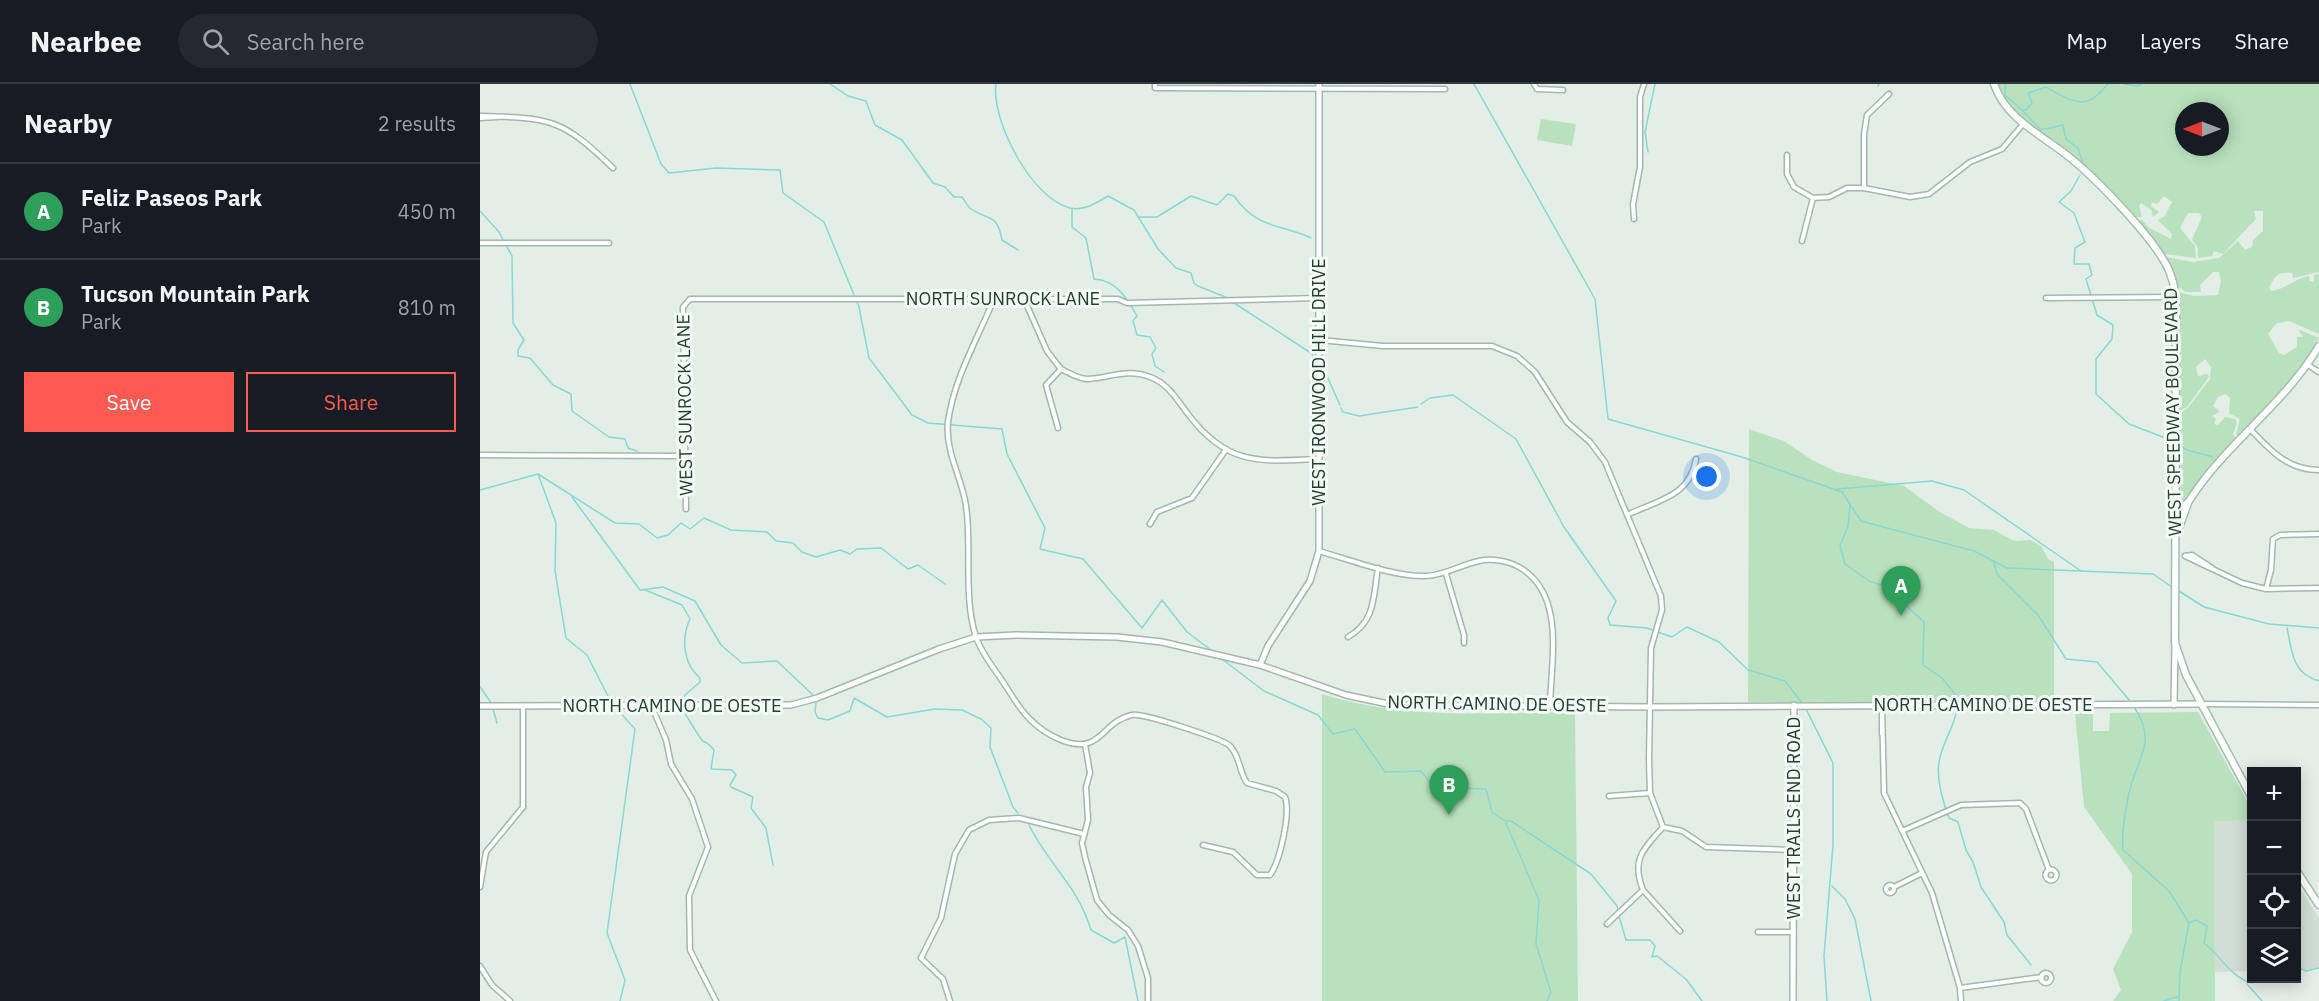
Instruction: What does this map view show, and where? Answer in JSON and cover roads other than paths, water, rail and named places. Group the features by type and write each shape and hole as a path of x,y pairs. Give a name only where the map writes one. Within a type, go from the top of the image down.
{"main road":[{"name":"WEST SPEEDWAY BOULEVARD","path":"1994,84 2007,109 2068,155 2130,217 2162,257 2171,275 2176,297 2175,643"},
{"path":"2175,505 2185,505 2212,470 2291,387 2319,346"},
{"path":"2175,543 2188,501"},
{"path":"2175,643 2181,665 2247,789"},
{"path":"2299,875 2319,905"}],"street":[{"path":"1155,84 1155,88 1319,86 1445,89"},
{"path":"1534,84 1537,88 1563,90"},
{"path":"1634,219 1633,204 1640,167 1640,97 1644,84"},
{"name":"WEST IRONWOOD HILL DRIVE","path":"1260,665 1266,650 1310,581 1319,551 1319,86"},
{"path":"1863,188 1864,134 1867,116 1889,94"},
{"path":"480,117 534,118 565,127 580,137 613,168"},
{"path":"1786,155 1787,174 1794,187 1813,198 1829,196 1847,188 1863,188 1910,197 1929,194 1970,162 2002,149 2024,123"},
{"path":"1802,240 1813,198"},
{"path":"480,243 609,243"},
{"path":"2046,298 2176,297"},
{"name":"NORTH SUNROCK LANE","path":"686,301 696,298 1025,301 1118,299 1127,303 1320,298"},
{"path":"994,300 958,378 948,425 952,463 966,502 970,532 970,583 976,637 1030,722 1043,732 1062,741 1091,743 1108,728 1135,714 1230,745 1247,783 1282,794 1287,806 1282,841 1270,875 1257,875 1240,856 1226,849 1203,845"},
{"name":"WEST SUNROCK LANE","path":"686,301 683,307 686,509"},
{"path":"1025,301 1047,351 1061,369 1084,379 1129,372 1152,377 1177,396 1189,415 1225,451 1251,458 1278,461 1319,459"},
{"path":"1320,340 1383,346 1492,346 1516,356 1535,372 1567,422 1590,442 1605,462 1629,514 1661,596 1662,610 1651,648 1650,793 1663,827"},
{"path":"2308,365 2319,372"},
{"path":"1058,428 1046,385 1061,369"},
{"path":"2251,430 2277,458 2304,470 2319,470"},
{"path":"1149,524 1157,512 1192,498 1225,451"},
{"path":"480,455 685,456"},
{"path":"1629,514 1681,490 1693,475 1696,459"},
{"path":"2266,589 2273,536 2319,534"},
{"path":"1319,551 1378,568 1424,576 1446,574 1480,561 1509,562 1533,576 1545,591 1552,614 1550,706"},
{"path":"2174,554 2192,555 2242,583 2266,589 2319,588"},
{"path":"1348,637 1361,629 1370,617 1378,568"},
{"path":"1446,574 1464,635 1464,643"},
{"name":"NORTH CAMINO DE OESTE","path":"480,706 791,705 806,702 892,666 976,637 1045,635 1143,639 1260,665 1346,695 1393,705 1650,707 2319,705"},
{"name":"WEST SPEEDWAY BOULEVARD","path":"2174,705 2175,643"},
{"path":"1242,661 1260,655 1266,650"},
{"name":"WEST TRAILS END ROAD","path":"1793,1001 1794,705"},
{"path":"1882,705 1884,793 1932,893 1960,988 1960,1001"},
{"path":"480,887 486,852 523,807 523,707"},
{"path":"652,707 666,740 671,764 692,799 708,847 689,896 690,950 716,1001"},
{"path":"1085,744 1090,773 1086,787 1088,820 1083,849 1097,900 1135,940 1148,978 1148,1001"},
{"path":"1609,796 1650,793"},
{"path":"1902,831 1961,805 2024,802 2049,870"},
{"path":"950,1001 943,979 921,958 941,918 955,854 969,830 989,819 1019,818 1084,834"},
{"path":"1663,827 1682,831 1706,847 1793,850"},
{"path":"1663,827 1641,852 1637,876 1643,890 1680,931"},
{"path":"1894,887 1922,873"},
{"path":"1607,924 1643,890"},
{"name":"WEST TRAILS END ROAD","path":"1758,932 1793,932"},
{"path":"480,966 492,985 510,1001"},
{"path":"1960,988 2042,977"}],"waterway":[{"path":"630,84 661,164 669,173 716,168 780,170 783,193 824,222 859,307 869,358 912,415 928,423 1002,429 1007,454 1045,528 1040,549 1083,559 1142,628 1162,600 1187,632 1211,650"},
{"path":"830,84 848,96 866,101 875,125 902,140 933,183 945,187 954,197 962,197 971,209 991,218 997,225 1002,240 1018,250"},
{"path":"996,84 996,100 1007,137 1029,175 1042,190 1056,202 1070,208 1095,204 1108,196 1134,210 1158,249 1176,268 1191,273 1194,283 1198,286 1228,298"},
{"path":"1474,84 1595,299 1608,419 1742,457 1842,492 1861,521 1974,551 2007,568 2153,574 2172,587"},
{"path":"1648,152 1645,132 1655,84"},
{"path":"2005,84 2005,95 2022,110 2026,110 2032,103 2028,93 2046,87 2067,98 2085,102 2095,97 2108,84"},
{"path":"2124,84 2137,86 2142,84"},
{"path":"2022,110 2041,130 2063,125 2066,139 2078,148 2083,164"},
{"path":"2080,175 2071,191 2059,202 2074,213 2085,242 2075,248 2074,264 2089,264 2092,275 2086,279 2097,315 2113,325 2112,339 2096,359 2096,394 2129,424 2173,441"},
{"path":"1138,217 1157,217 1191,196 1217,205 1228,194 1234,196 1243,207 1260,220 1311,238"},
{"path":"1072,208 1072,227 1086,238 1094,279 1115,286 1125,297 1137,316 1133,321 1137,335 1150,337 1156,348 1152,354 1155,366 1164,372"},
{"path":"480,211 499,232 512,256 513,323 524,340 518,350 518,356 530,358 553,385 571,394 572,411 609,437 625,439 628,448 637,451"},
{"path":"1231,301 1311,353 1316,359"},
{"path":"1322,365 1340,405"},
{"path":"1421,404 1430,398 1453,395 1516,439 1564,527 1616,601 1608,618 1610,625 1647,628 1672,637 1687,627 1719,642 1748,670 1785,681 1802,703"},
{"path":"1341,408 1343,412 1359,416 1418,407"},
{"path":"2179,445 2187,450 2213,457"},
{"path":"538,474 556,523 555,571 566,638 587,655 612,704"},
{"path":"480,490 538,474 615,523 639,524 657,538 668,535 681,523 690,529 704,518 731,530 767,532 776,541 793,543 802,552 816,557 840,550 850,554 857,549 881,548 908,569 918,565 945,584"},
{"path":"1837,489 1932,481 1964,490 2081,571"},
{"path":"572,497 640,590 663,587 695,601 721,645 742,663 777,661 813,695"},
{"path":"1850,505 1848,526 1840,546 1845,564 1869,581 1885,586 1924,622 1923,665 1942,678 1958,698 1957,704"},
{"path":"1994,562 1997,574 2038,615 2066,659 2097,662 2130,701"},
{"path":"645,590 682,605 690,619 685,634 685,650 690,666 700,678 700,682 685,695 682,703"},
{"path":"2179,591 2204,607 2269,624 2319,628"},
{"path":"2287,628 2292,653 2298,667 2310,678 2319,681"},
{"path":"1222,659 1264,691 1318,715 1333,734 1355,729 1385,772 1421,771 1438,793 1459,788 1486,789 1492,812 1505,821 1511,821 1591,874 1617,906 1618,911"},
{"path":"480,687 492,704"},
{"path":"816,703 815,712 818,718 828,720 850,711 854,698 887,717 935,709 962,710 981,719 991,728 990,747 1013,807 1018,813"},
{"path":"2133,705 2144,729 2145,739 2127,804 2123,828 2123,850 2169,891 2189,923 2180,972 2179,1001"},
{"path":"615,707 635,729 607,933 625,980 620,1001"},
{"path":"682,708 701,739 714,750 711,769 732,770 736,775 731,787 753,797 751,808 766,828 773,865"},
{"path":"493,709 497,723"},
{"path":"1806,709 1833,763 1833,845 1824,956 1827,1001"},
{"path":"1957,709 1939,762 1938,776 1942,798 1949,818 1958,822 1981,887 2004,922 2007,935 2031,965"},
{"path":"1506,823 1539,900 1536,944 1551,992 1547,1001"},
{"path":"1029,825 1071,888 1091,930 1114,943 1125,937 1138,1001"},
{"path":"1832,886 1845,899 1855,919 1871,1001"},
{"path":"1619,916 1626,940 1650,940 1655,946 1652,957 1657,956 1686,979 1702,1001"},
{"path":"2189,923 2196,920 2207,926 2204,943 2232,972 2247,981"},
{"path":"2301,968 2306,971 2319,968"},
{"path":"2247,984 2262,1001"},
{"path":"2164,1001 2177,997"}],"place":[{"name":"Feliz Paseos Park","path":"1901,616"},
{"name":"Tucson Mountain Park","path":"1449,815"}]}
